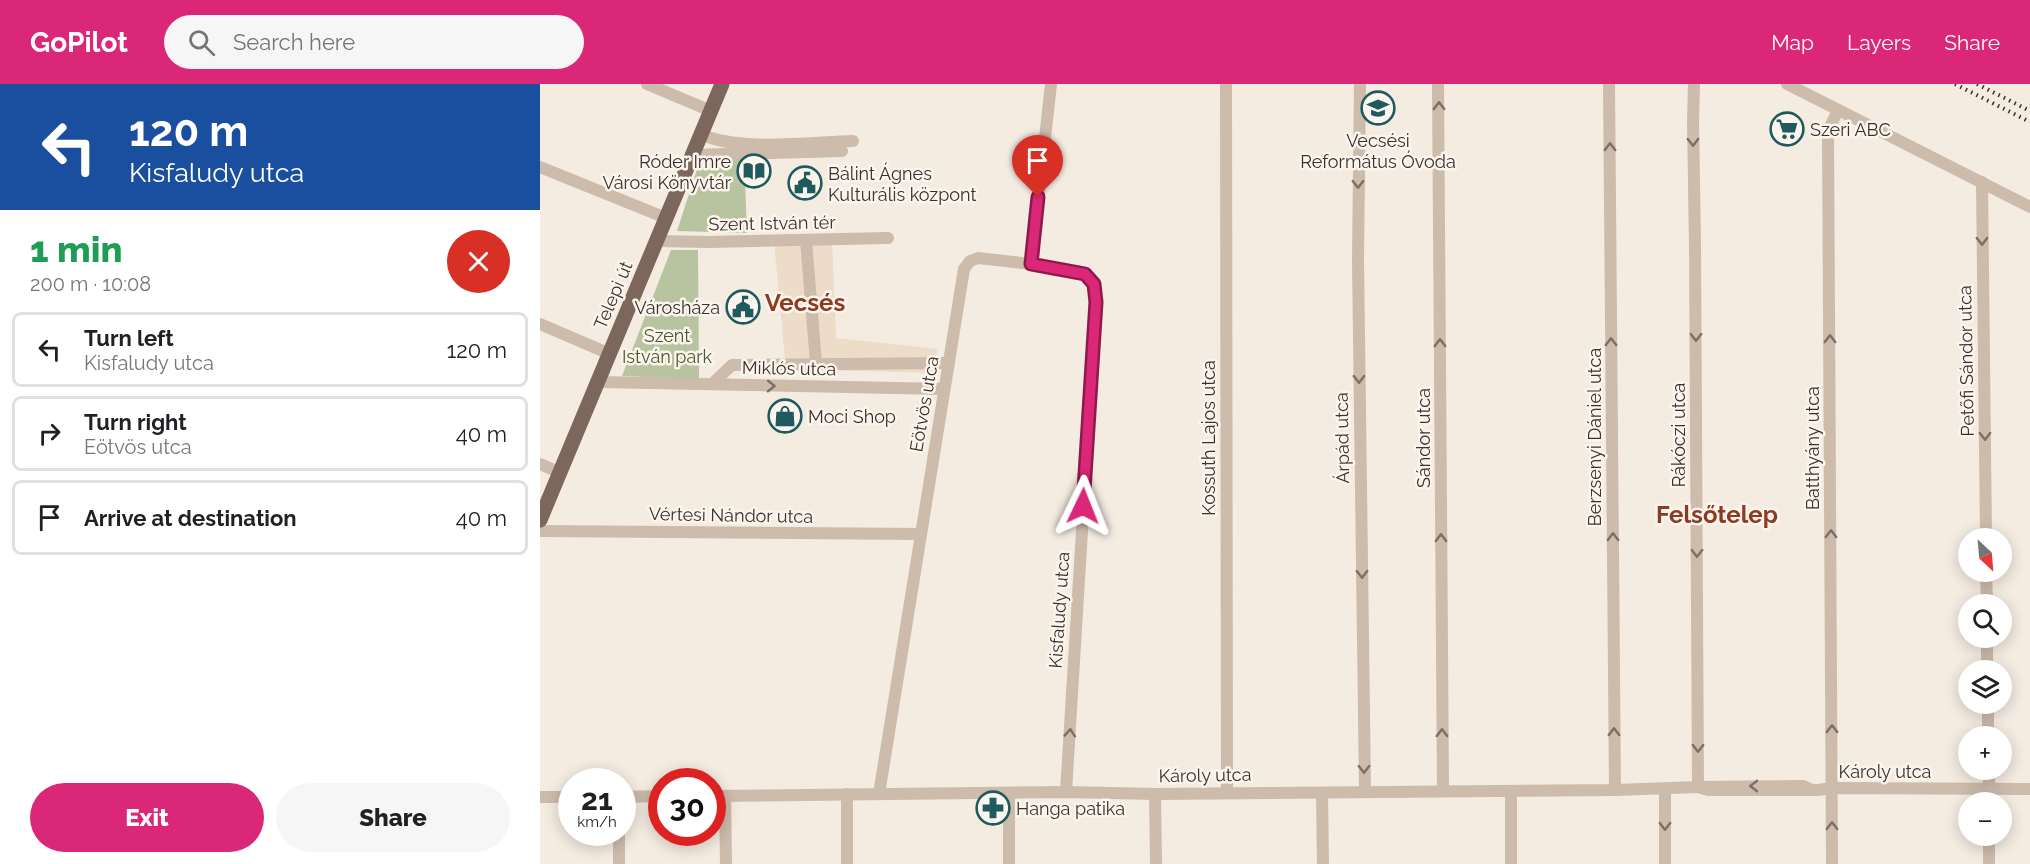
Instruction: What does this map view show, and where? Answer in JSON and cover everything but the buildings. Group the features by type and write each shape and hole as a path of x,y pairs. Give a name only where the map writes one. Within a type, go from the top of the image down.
{"main road":[{"name":"Telepi út","path":"540,520 722,84"}],"street":[{"path":"646,84 711,111"},
{"path":"1031,264 1051,84"},
{"name":"Kossuth Lajos utca","path":"1226,84 1227,792"},
{"name":"Árpád utca","path":"1360,84 1358,260 1365,791"},
{"name":"Sándor utca","path":"1438,84 1443,791"},
{"name":"Berzsenyi Dániel utca","path":"1609,84 1615,790"},
{"name":"Rákóczi utca","path":"1694,84 1698,787"},
{"path":"1787,84 2030,207"},
{"name":"Batthyány utca","path":"1832,864 1828,131 1838,110"},
{"path":"701,134 714,141 761,144 853,141"},
{"path":"692,156 842,151"},
{"path":"540,168 666,218"},
{"name":"Petőfi Sándor utca","path":"1982,182 1986,528"},
{"name":"Szent István tér","path":"657,241 888,238"},
{"path":"806,240 816,363"},
{"name":"Eötvös utca","path":"879,794 964,269 970,261 978,258 1031,264"},
{"name":"Kisfaludy utca","path":"1031,264 1085,274 1094,284 1096,302 1066,792"},
{"path":"540,324 610,354"},
{"path":"712,384 732,365 949,363"},
{"name":"Miklós utca","path":"598,382 944,389"},
{"path":"540,464 561,473"},
{"name":"Vértesi Nándor utca","path":"540,531 921,534"},
{"path":"1989,780 1989,789"},
{"name":"Károly utca","path":"726,796 1066,792 1322,793 1803,786 1812,790 1833,788 2030,789"},
{"path":"1665,789 1665,864"},
{"path":"1511,791 1511,864"},
{"path":"1009,793 1009,864"},
{"path":"1322,793 1323,864"},
{"path":"847,864 848,794"},
{"path":"1155,794 1156,864"},
{"path":"540,797 558,797"},
{"path":"619,846 619,864"},
{"path":"724,846 726,864"},
{"path":"1989,846 1989,864"}],"green space":[{"path":"703,151 744,156 747,233 677,231"},
{"name":"Szent István park","path":"671,250 698,250 699,379 622,376"}],"shaded area":[{"path":"832,239 836,338 937,349 936,373 786,369 774,241"}],"railway":[{"path":"1955,84 2030,122"},
{"path":"1977,84 2030,111"}],"place":[{"name":"Vecsési Református Óvoda","path":"1378,108"},
{"name":"Szeri ABC","path":"1787,129"},
{"name":"Róder Imre Városi Könyvtár","path":"754,171"},
{"name":"Bálint Ágnes Kulturális központ","path":"805,183"},
{"name":"Városháza","path":"743,307"},
{"name":"Moci Shop","path":"785,416"},
{"name":"Hanga patika","path":"993,808"}],"district":[{"name":"Vecsés","path":"805,302"},
{"name":"Felsőtelep","path":"1717,514"}],"route":[{"path":"1038,197 1031,264 1085,274 1094,284 1096,302 1083,506"}]}
